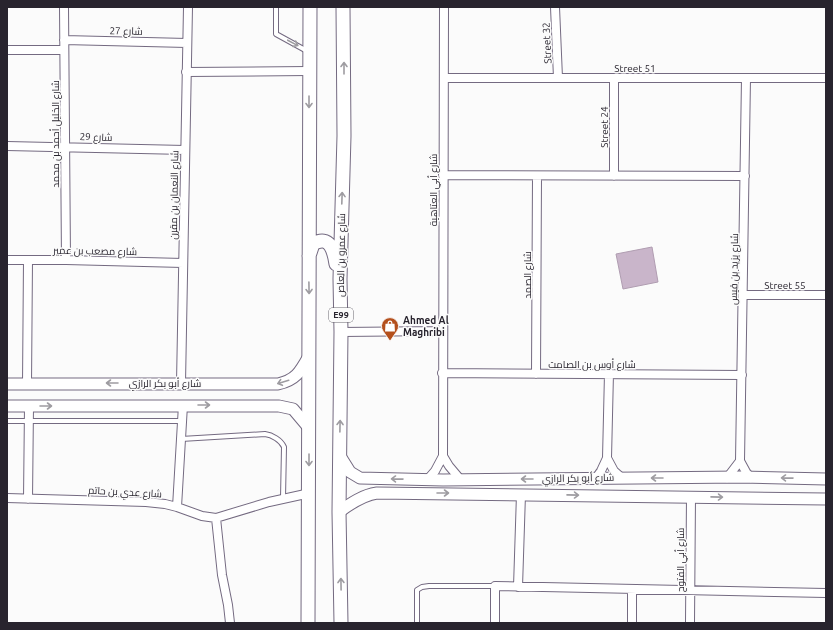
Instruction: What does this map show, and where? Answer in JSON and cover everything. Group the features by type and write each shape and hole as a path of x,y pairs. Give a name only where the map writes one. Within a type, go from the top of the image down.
{"main road":[{"path":"309,621 310,356 308,259 310,7"},
{"name":"شارع عمرو بن العاص","path":"341,623 339,512 341,332 340,279 344,136 343,7"},
{"path":"308,259 313,244 318,241 330,243 334,251 340,279"}],"street":[{"name":"شارع الخليل أحمد بن محمد","path":"64,7 66,260"},
{"name":"شارع النعمان بن مقرن","path":"181,383 188,7"},
{"name":"شارع أبي العتاهية","path":"443,456 442,331 444,7"},
{"name":"Street 32","path":"555,7 558,78"},
{"name":"شارع 27","path":"64,40 187,43"},
{"path":"7,50 64,50"},
{"path":"186,72 309,71"},
{"name":"Street 51","path":"444,78 826,78"},
{"name":"Street 24","path":"614,78 614,176"},
{"name":"شارع يزيد بن قيس","path":"740,461 746,78"},
{"name":"شارع 29","path":"7,146 65,146 185,150"},
{"path":"443,175 745,176"},
{"name":"شارع الصمد","path":"536,374 537,176"},
{"name":"شارع مصعب بن عمير","path":"7,260 183,263"},
{"path":"27,384 28,260"},
{"name":"Street 55","path":"743,295 826,295"},
{"path":"341,332 442,331"},
{"name":"شارع أبو بكر الرازي","path":"7,384 278,384 287,382 293,378 300,371 310,356"},
{"name":"شارع أوس بن الصامت","path":"442,373 742,375"},
{"path":"596,478 607,458 609,374"},
{"path":"177,507 183,405"},
{"path":"7,406 279,406 293,409 309,428"},
{"path":"28,499 29,406"},
{"name":"شارع أبو بكر الرازي","path":"340,456 350,472 360,478 826,479"},
{"path":"443,456 460,479"},
{"path":"428,479 435,471 443,456"},
{"path":"607,458 614,471 622,478"},
{"path":"727,478 740,461 751,478"},
{"name":"شارع عدي بن حاتم","path":"7,498 146,502 177,507 202,516 216,518 283,498 310,493"},
{"name":"شارع أبو بكر الرازي","path":"339,512 352,502 368,494 377,493 826,499"},
{"path":"518,586 521,494"},
{"name":"شارع أبي الفتوح","path":"690,623 691,497"},
{"path":"216,518 222,575 230,623"},
{"path":"495,623 495,586 826,593"},
{"path":"632,589 632,623"}],"lane":[{"path":"276,7 276,34 309,52"},
{"path":"7,421 181,421"},
{"path":"181,439 265,434 272,435 283,444 284,447 283,498"},
{"path":"417,623 418,590 422,587 495,586"}],"building":[{"path":"652,247 658,282 623,289 616,254"}],"place":[{"name":"Ahmed Al Maghribi","path":"390,341"}]}
